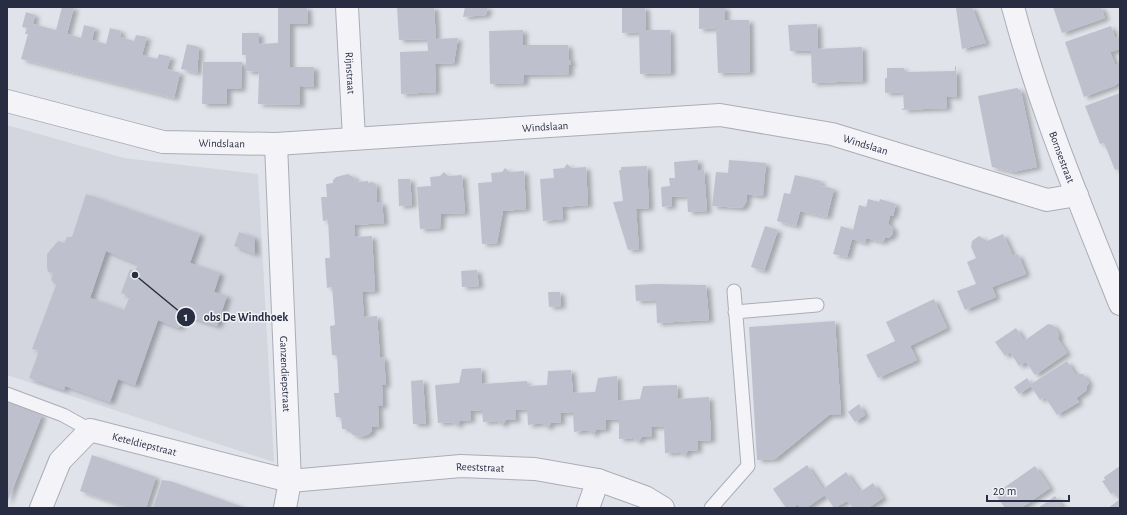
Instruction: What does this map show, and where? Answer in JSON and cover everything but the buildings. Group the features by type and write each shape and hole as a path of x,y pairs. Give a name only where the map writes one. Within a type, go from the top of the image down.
{"street":[{"name":"Rijnstraat","path":"347,7 354,138"},
{"name":"Bornsestraat","path":"1013,7 1030,71 1120,304"},
{"name":"Windslaan","path":"7,101 163,142 276,144 720,115 832,134 1047,200 1077,195"},
{"name":"Ganzendiepstraat","path":"276,144 290,481 285,508"},
{"name":"Keteldiepstraat","path":"90,430 290,481"},
{"path":"41,508 60,461 90,430"},
{"name":"Reeststraat","path":"290,481 461,466 535,469 598,480 646,497 662,508"},
{"path":"588,508 598,480"}],"lane":[{"path":"712,508 748,466 734,291"},
{"path":"735,312 817,305"},
{"path":"7,394 63,415 90,430"}],"shaded area":[{"path":"7,125 124,158 258,174 274,462 7,375"}],"place":[{"name":"obs De Windhoek","path":"135,275"}]}
